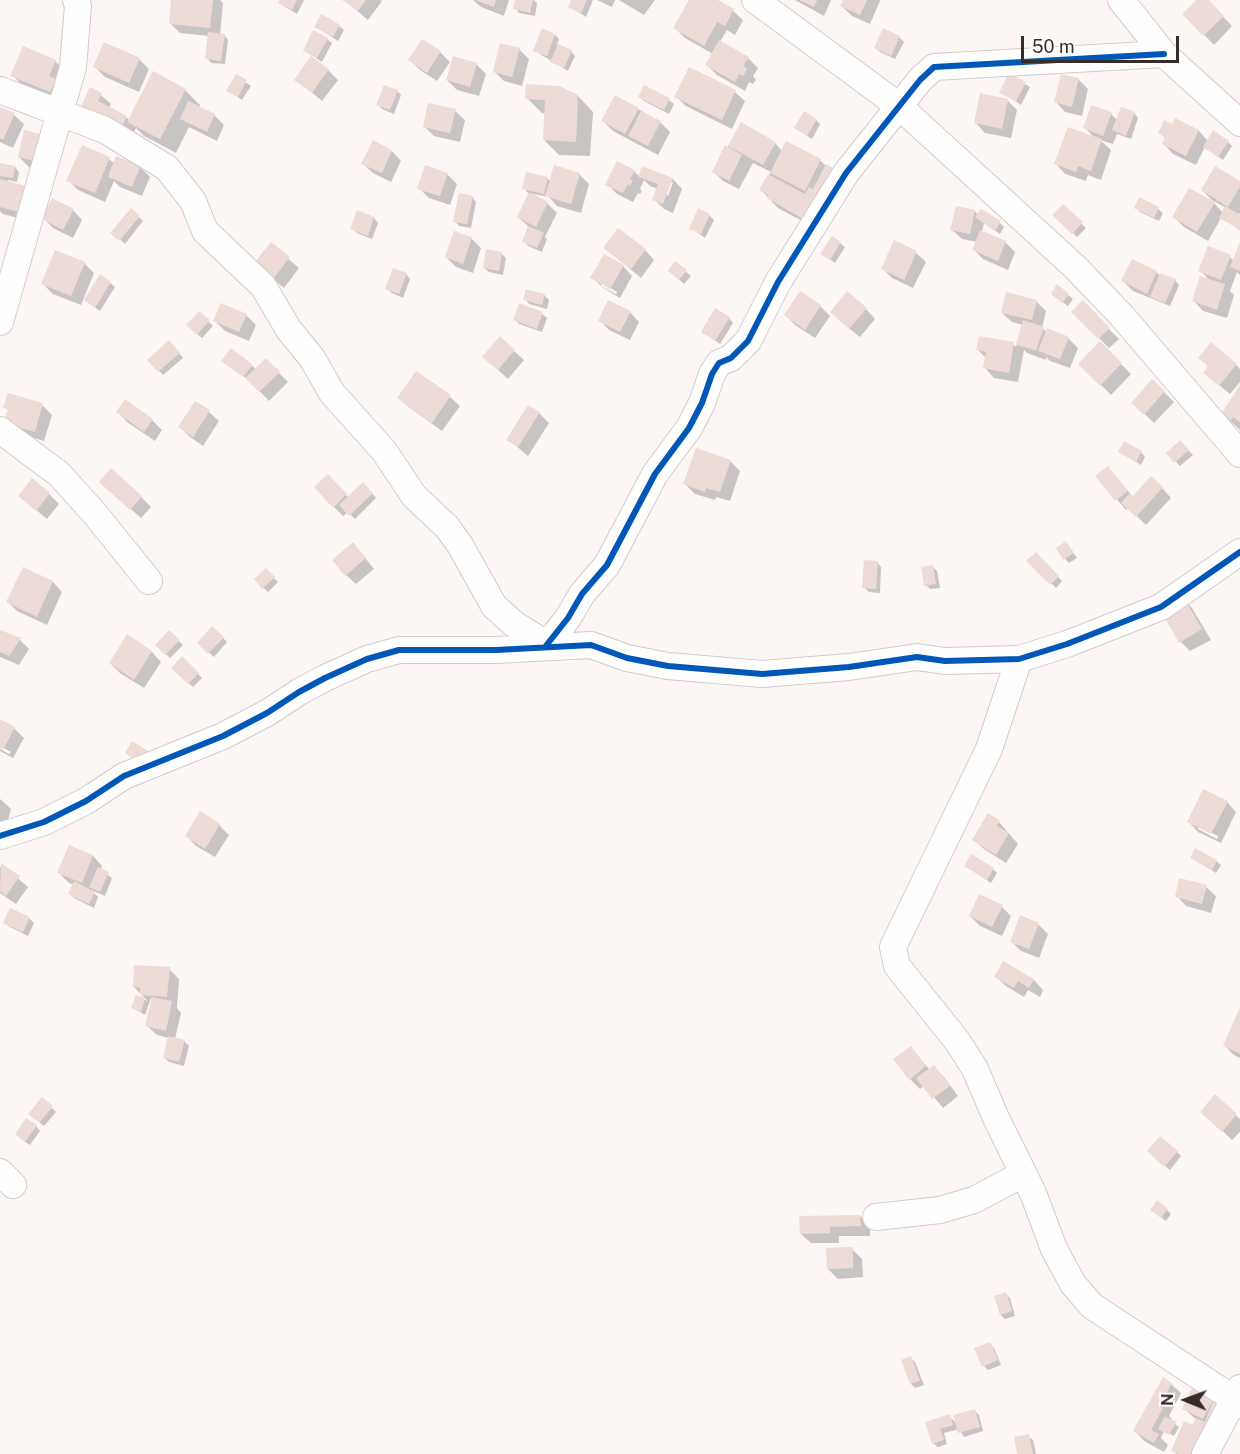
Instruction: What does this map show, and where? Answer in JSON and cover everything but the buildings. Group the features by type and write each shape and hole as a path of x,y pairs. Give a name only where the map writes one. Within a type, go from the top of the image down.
{"street":[{"path":"755,0 898,106 1075,267 1122,316 1240,454"},
{"path":"1122,0 1164,54 1240,123"},
{"path":"0,322 61,114 73,67 83,2"},
{"path":"545,647 568,618 582,594 607,565 655,474 689,428 719,363 731,358 748,341 778,282 846,173 920,80 934,67 1164,54"},
{"path":"0,90 105,130 167,168 193,201 205,231 262,286 289,330 312,358 332,393 384,451 414,496 454,536 494,606 545,647"},
{"path":"0,430 59,474 95,514 149,581"},
{"path":"0,836 44,822 86,801 124,776 223,736 325,678 367,659 399,650 496,650 591,645 627,658 658,664 762,674 849,668 917,657 945,661 1019,659 1067,644 1161,607 1240,552"},
{"path":"1019,659 989,748 893,947 897,966 958,1042 975,1069 996,1119 1033,1193 1053,1249 1073,1284 1092,1306 1238,1397 1205,1454"},
{"path":"876,1217 940,1210 974,1200 1023,1174"}],"cycle path":[{"path":"545,647 568,618 582,594 607,565 655,474 689,428 719,363 731,358 748,341 778,282 846,173 920,80 934,67 1164,54"},
{"path":"0,836 44,822 86,801 124,776 223,736 325,678 367,659 399,650 496,650 591,645 627,658 668,666 762,674 849,667 917,657 945,661 1019,659 1067,644 1161,607 1240,552"}]}
